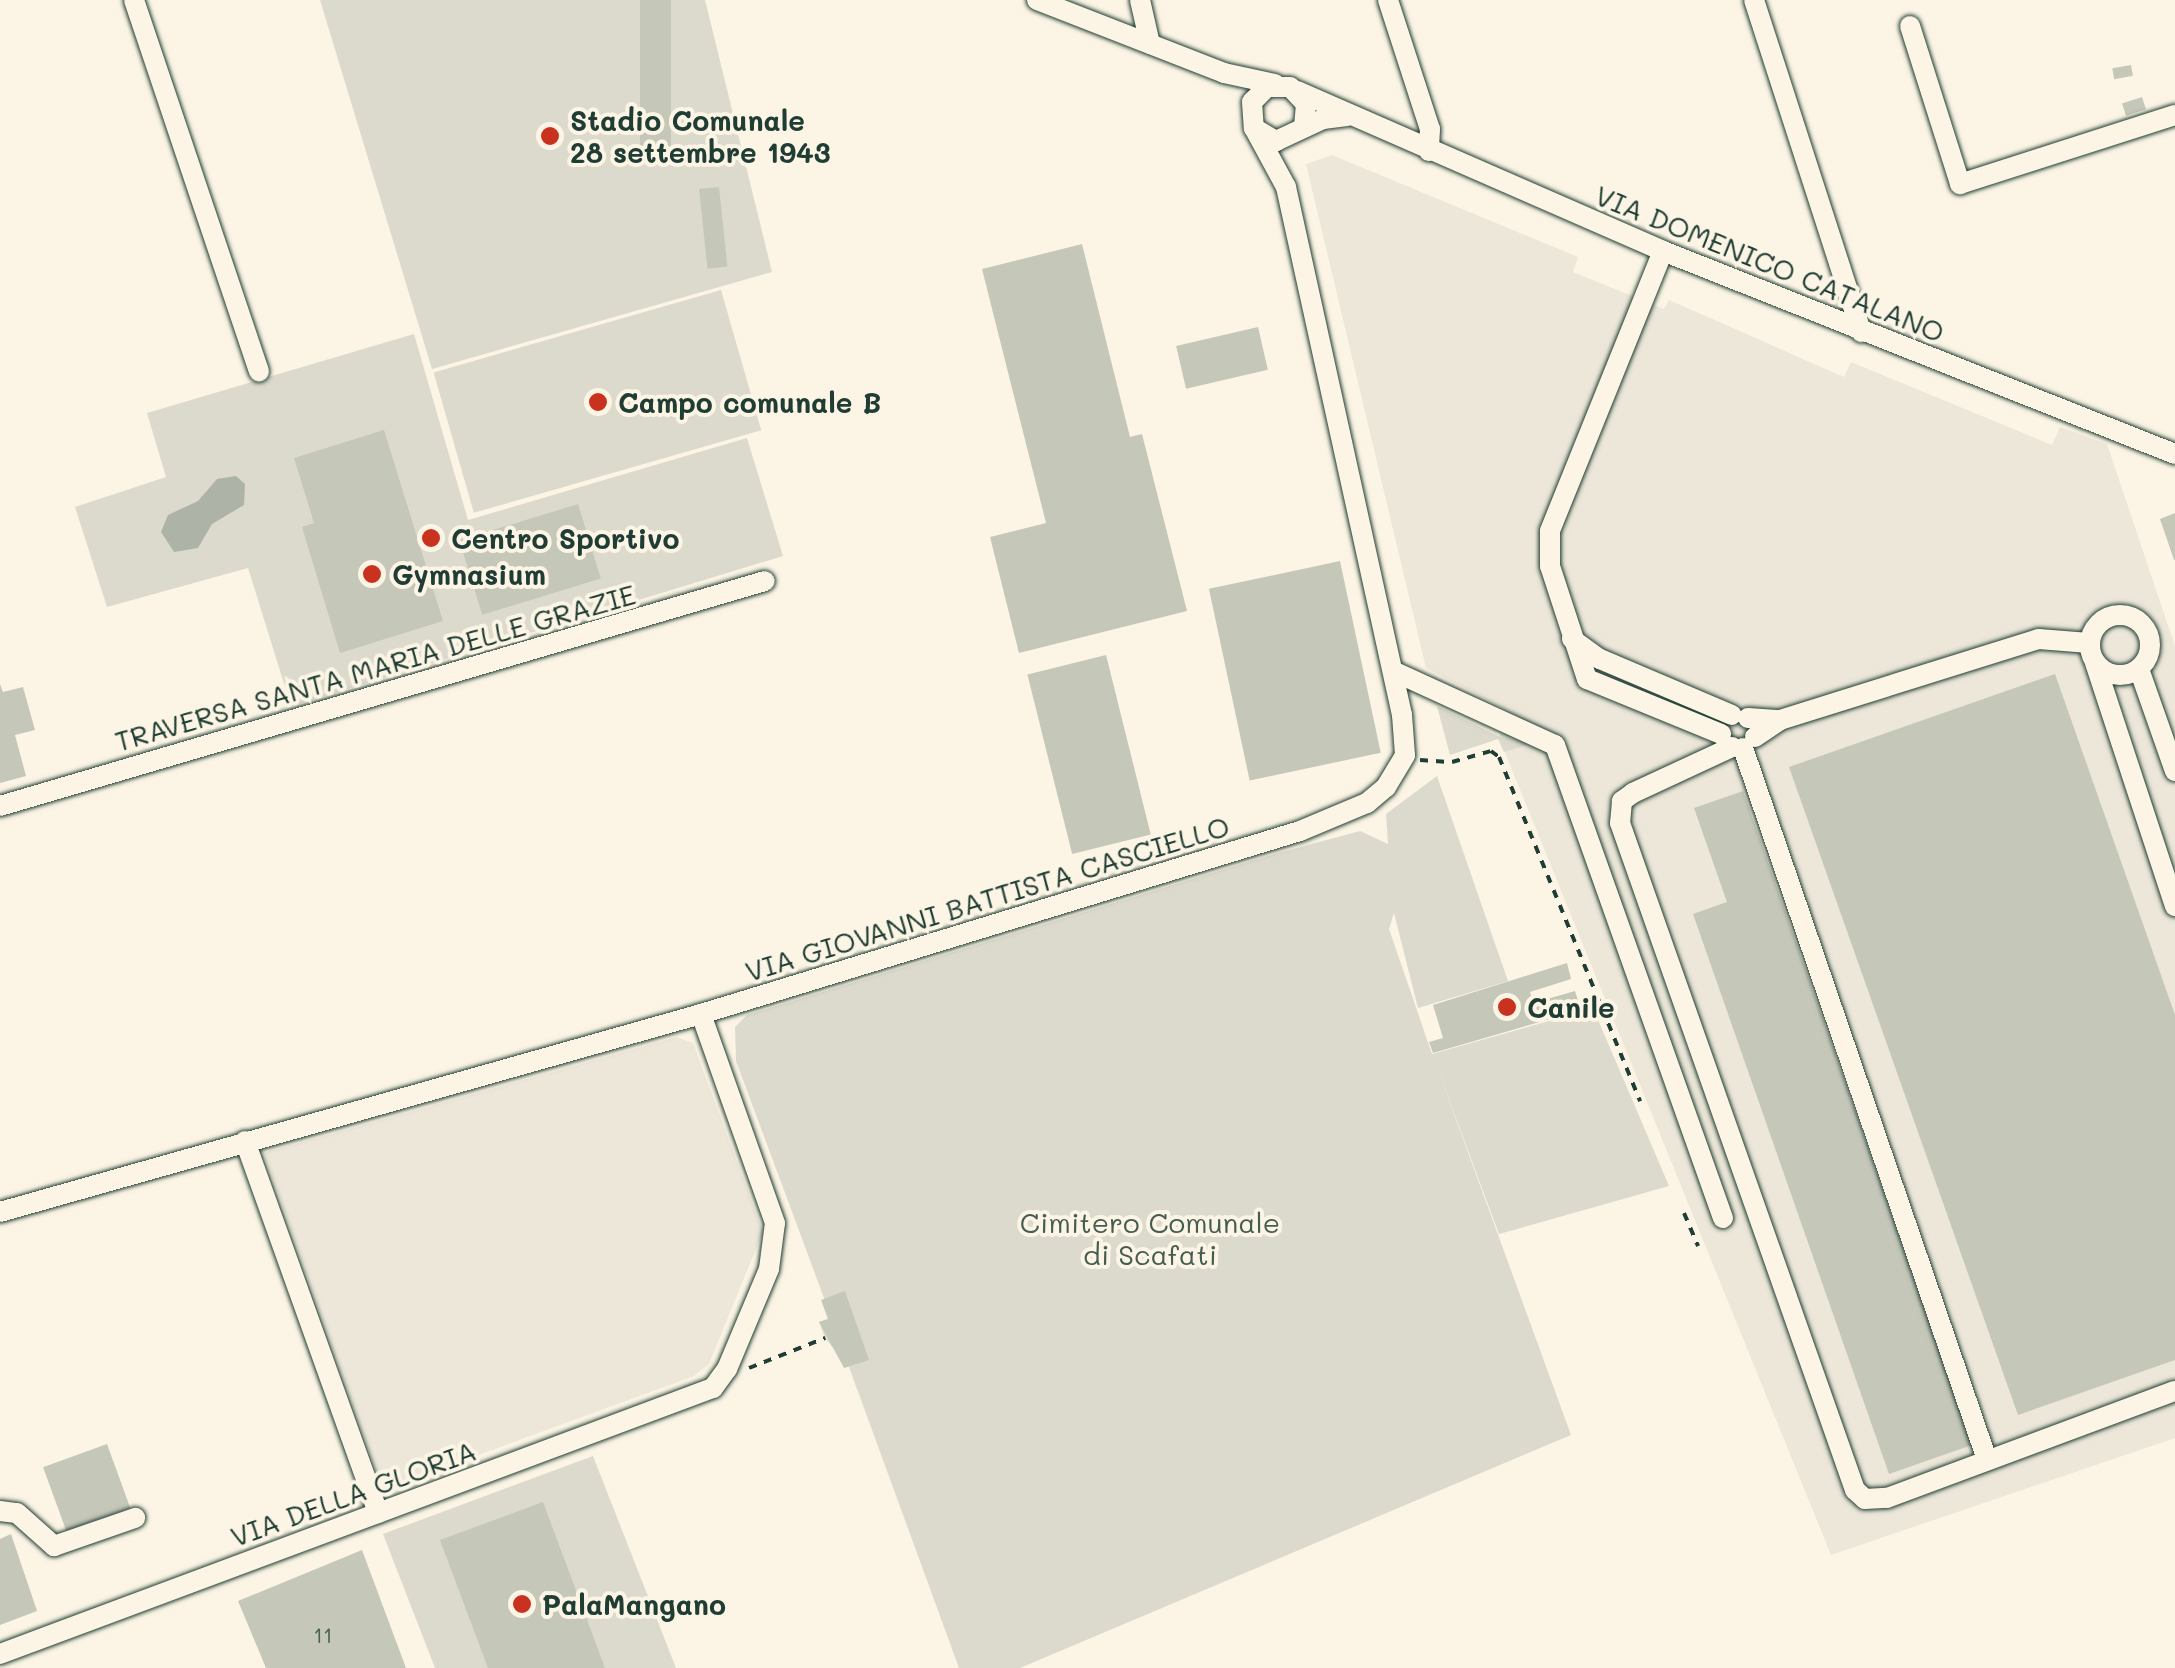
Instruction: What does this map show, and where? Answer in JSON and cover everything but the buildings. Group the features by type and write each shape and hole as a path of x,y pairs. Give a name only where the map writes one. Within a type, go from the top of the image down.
{"street":[{"path":"134,0 259,372"},
{"name":"VIA DOMENICO CATALANO","path":"1036,0 1224,74 1297,91 1346,116 1663,251 2175,454"},
{"path":"1140,0 1150,44"},
{"path":"1388,0 1430,129 1428,151"},
{"path":"1754,0 1861,332"},
{"path":"1910,26 1960,184 2175,115"},
{"path":"1224,74 1286,186 1392,672 1405,755"},
{"path":"1252,120 1256,96 1275,84"},
{"path":"1286,186 1307,112 1297,91"},
{"path":"1252,120 1276,142 1346,116"},
{"path":"1663,251 1550,531 1550,566 1581,668 1596,687 1738,733"},
{"name":"TRAVERSA SANTA MARIA DELLE GRAZIE","path":"0,806 765,581"},
{"path":"2175,770 2139,669 2150,643 2135,618 2106,618 2092,653 2171,883 2175,906"},
{"path":"2139,669 2111,674 2092,653 2039,640 1738,733 1633,793 1622,802 1620,823 1848,1472 1865,1499 1888,1498 2175,1392"},
{"path":"1392,672 1555,745 1724,1218"},
{"path":"1738,733 1987,1460"},
{"name":"VIA GIOVANNI BATTISTA CASCIELLO","path":"0,1212 702,1014 1312,826 1367,803 1405,755"},
{"path":"702,1014 775,1223 769,1269 722,1379"},
{"path":"245,1141 378,1512"},
{"name":"VIA DELLA GLORIA","path":"0,1654 722,1379"},
{"path":"0,1529 8,1512 54,1546 135,1518"}],"path":[{"path":"1405,755 1430,764 1477,752 1499,757 1640,1101"},
{"path":"1684,1213 1698,1246"},
{"path":"722,1379 825,1338"}],"shaded area":[{"path":"1332,155 1578,257 1573,272 1664,309 1669,300 1844,377 1851,362 2052,445 2060,427 2107,444 2175,646 2175,1438 1831,1555 1499,738 1509,711 1426,668 1306,164"},
{"path":"236,476 245,484 244,505 212,524 198,548 174,552 161,532 168,515 198,501 217,479"},
{"path":"677,1037 693,1043 763,1232 709,1364 694,1376 383,1490 264,1153"}],"green space":[{"name":"Stadio Comunale 28 settembre 1943","path":"320,0 705,0 772,272 432,369"},
{"name":"Campo comunale B","path":"721,290 761,430 474,513 434,372"},
{"name":"Centro Sportivo","path":"414,334 468,520 747,438 783,556 291,706 248,568 107,607 75,507 166,477 147,413"},
{"path":"1437,706 1500,737 1534,743 1504,752 1498,739 1450,755"},
{"name":"Cimitero Comunale di Scafati","path":"1437,776 1508,981 1418,1008 1394,913 1389,929 1432,1054 1581,1012 1596,1015 1669,1186 1499,1234 1434,1059 1571,1435 1020,1668 959,1668 849,1367 825,1338 819,1322 828,1319 824,1298 736,1061 735,1027 747,1015 1278,853 1360,831 1388,844 1386,814"},
{"path":"593,1456 676,1668 435,1668 383,1534"}],"place":[{"name":"Stadio Comunale 28 settembre 1943","path":"550,136"},
{"name":"Campo comunale B","path":"598,402"},
{"name":"Centro Sportivo","path":"431,538"},
{"name":"Gymnasium","path":"372,574"},
{"name":"Canile","path":"1507,1007"},
{"name":"PalaMangano","path":"522,1604"}]}
